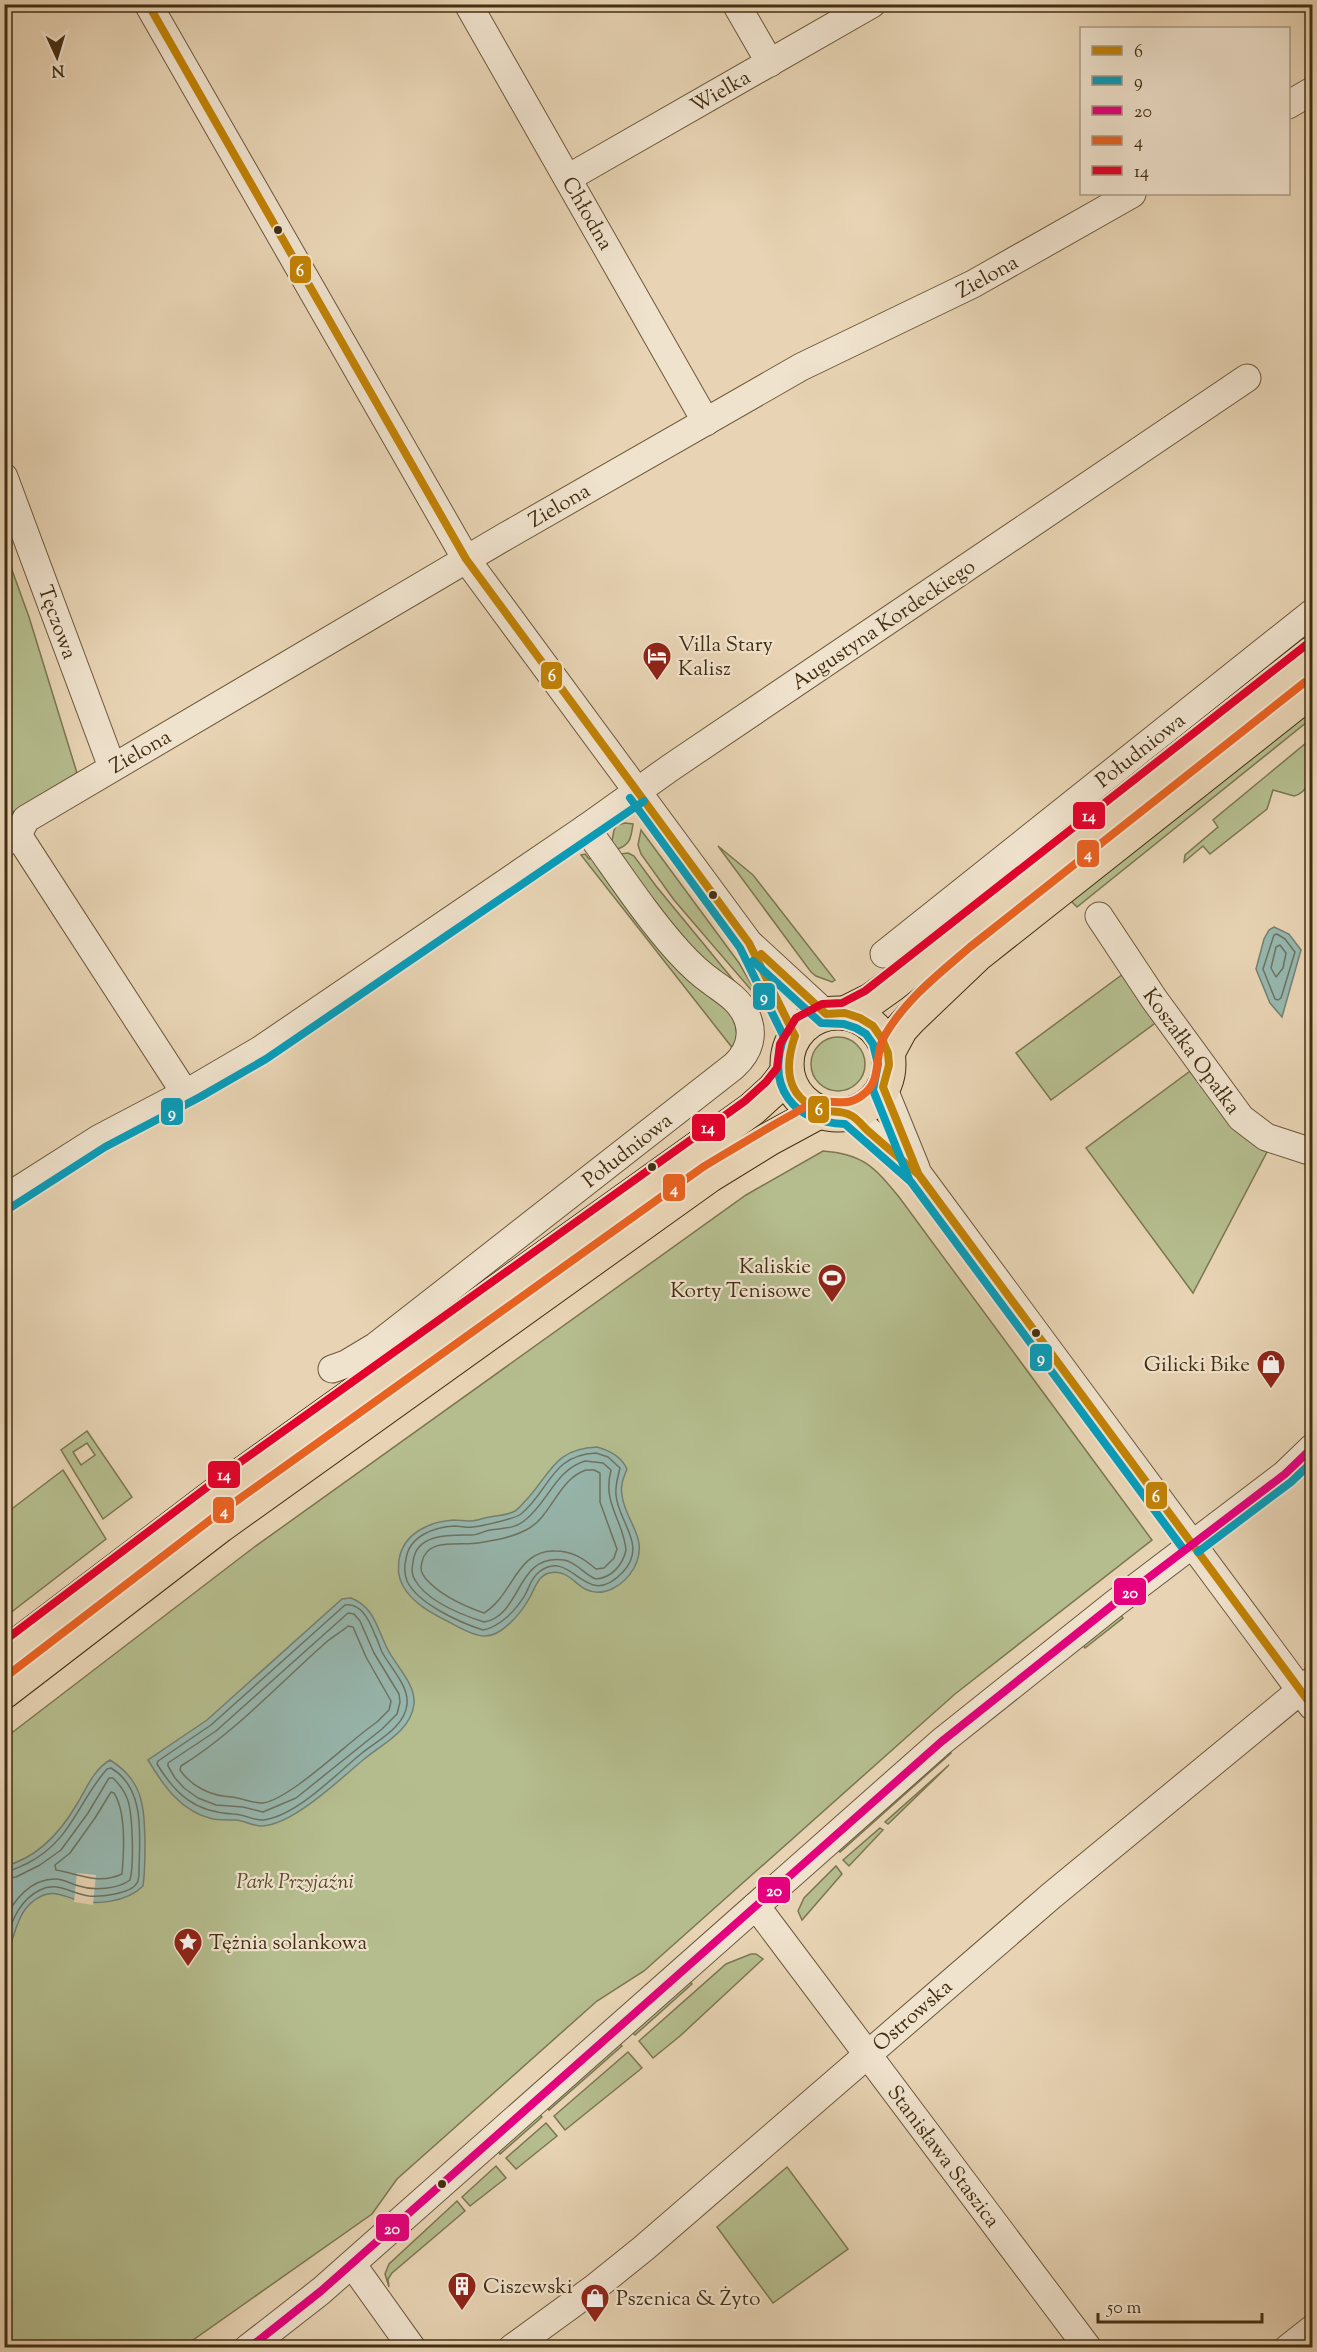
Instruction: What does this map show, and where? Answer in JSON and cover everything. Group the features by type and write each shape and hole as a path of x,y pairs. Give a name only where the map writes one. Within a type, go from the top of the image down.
{"main road":[{"path":"834,1113 807,1105 798,1096 787,1072 787,1059 795,1036 814,1019 835,1014 871,1000 892,985 1312,653"},
{"path":"888,1053 910,1019 977,955 1312,690"},
{"path":"4,1692 220,1526 699,1183 760,1144 834,1113 864,1108 875,1099 883,1087 889,1065 888,1053 873,1026 860,1018 835,1014"},
{"path":"4,1655 245,1472 752,1109 774,1089 787,1072"}],"street":[{"path":"148,4 466,559 749,943 795,1036"},
{"name":"Chłodna","path":"468,4 706,422"},
{"path":"736,4 770,63"},
{"name":"Wielka","path":"568,178 872,4"},
{"path":"1290,104 1312,91"},
{"name":"Zielona","path":"11,839 26,819 466,559 835,349 924,310 974,284 1130,195"},
{"name":"Augustyna Kordeckiego","path":"4,1199 100,1138 185,1094 260,1050 1247,378"},
{"name":"Tęczowa","path":"4,477 112,767"},
{"name":"Południowa","path":"884,954 1312,613"},
{"name":"Południowa","path":"332,1369 360,1357 419,1314 734,1066 748,1049 751,1037 750,1026 746,1013 738,1002 701,974 678,951 586,828"},
{"path":"11,839 185,1094"},
{"name":"Koszałka Opałka","path":"1099,916 1154,999 1241,1119 1266,1137 1312,1152"},
{"path":"749,943 835,1014"},
{"path":"883,1087 919,1174 1192,1544 1309,1693"},
{"path":"834,1113 919,1174"},
{"path":"248,2348 286,2320 352,2264 989,1702 1285,1474 1312,1448"},
{"name":"Ostrowska","path":"512,2348 628,2261 1042,1903 1309,1693"},
{"name":"Stanisława Staszica","path":"756,1906 1088,2348"},
{"path":"352,2264 412,2348"},
{"path":"1288,2348 1312,2329"}],"green space":[{"path":"4,548 29,617 77,773 5,817"},
{"path":"1312,706 1312,718 1077,907 1070,900"},
{"path":"1312,738 1312,772 1310,780 1301,793 1294,796 1273,790 1267,809 1210,854 1203,846 1184,862 1185,855 1218,827 1213,820"},
{"path":"633,824 630,840 618,849 611,847 614,830 617,825"},
{"path":"641,830 739,963 753,987 752,991 674,900 641,854 638,845"},
{"path":"718,846 753,875 835,980 832,982 811,972"},
{"path":"628,853 634,856 739,987 704,959 673,926 620,854"},
{"path":"585,854 589,859 593,857 733,1013 738,1033 734,1050 581,855"},
{"path":"1123,974 1158,1021 1051,1100 1016,1053"},
{"path":"833,1037 843,1037 853,1041 861,1049 865,1064 861,1079 853,1087 843,1091 833,1091 823,1087 815,1079 811,1069 811,1059 815,1049 823,1041"},
{"path":"1193,1069 1268,1150 1193,1293 1086,1148"},
{"name":"Park Przyjaźni","path":"823,1151 859,1159 875,1170 891,1187 1152,1540 955,1694 644,1971 597,2001 397,2179 372,2214 183,2347 5,2348 5,1738 253,1548 746,1195"},
{"path":"87,1431 132,1497 103,1519 61,1450","holes":["87,1443 95,1455 81,1465 73,1452"]},
{"path":"63,1470 106,1539 5,1617 5,1514"},
{"path":"1120,1614 1123,1618 1085,1648 1082,1644"},
{"path":"949,1750 951,1753 840,1852 838,1849"},
{"path":"949,1765 888,1824 885,1822"},
{"path":"880,1828 883,1830 849,1866 843,1860"},
{"path":"836,1866 842,1874 802,1920 798,1911 804,1898"},
{"path":"756,1954 763,1959 653,2058 639,2041 726,1964"},
{"path":"689,1981 692,1984 635,2035 632,2032"},
{"path":"619,2043 622,2046 549,2110 547,2107"},
{"path":"628,2052 642,2068 565,2130 554,2116"},
{"path":"539,2114 542,2117 500,2154 498,2151"},
{"path":"546,2123 557,2136 516,2169 506,2158"},
{"path":"496,2166 506,2178 470,2206 462,2197"},
{"path":"787,2167 848,2249 773,2303 717,2227"},
{"path":"457,2201 465,2211 392,2273 388,2279 389,2287 385,2274 389,2264"}],"water":[{"path":"1274,927 1289,934 1301,950 1282,1017 1270,1003 1256,969 1264,939 1269,930"},
{"path":"597,1447 615,1455 627,1469 622,1484 622,1495 639,1548 634,1568 620,1584 606,1591 592,1592 565,1574 549,1573 539,1580 526,1603 510,1623 490,1636 474,1634 436,1615 417,1603 407,1592 399,1576 399,1560 401,1551 411,1536 435,1523 453,1520 473,1521 512,1513 522,1505 563,1457 572,1452"},
{"path":"351,1598 359,1602 370,1613 387,1648 412,1689 414,1704 412,1714 402,1729 316,1800 274,1824 259,1826 236,1820 213,1819 182,1804 160,1779 148,1760 207,1720 342,1599"},
{"path":"110,1760 130,1777 140,1796 145,1830 143,1886 129,1896 101,1902 83,1901 57,1894 42,1896 31,1903 22,1914 5,1956 5,1866 27,1857 47,1843 70,1815 95,1774"},
{"path":"5,2219 11,2244 5,2258"}],"pier":[{"path":"77,1873 96,1875 93,1905 74,1902"}],"transit line":[{"name":"6","path":"148,4 466,559 749,943 795,1036 789,1068 790,1078 799,1096 818,1109 843,1113 857,1119 919,1175 1312,1706"},
{"name":"14","path":"4,1641 239,1463 745,1101 766,1082 777,1068 780,1044 796,1018 822,1004 842,1003 865,991 1306,645"},
{"name":"4","path":"4,1678 214,1517 703,1167 808,1105 824,1101 847,1102 859,1098 871,1087 874,1080 879,1050 885,1035 893,1022 924,987 970,947 1305,682"},
{"name":"9","path":"630,798 740,948 784,1037 779,1055 779,1071 782,1086 788,1098 798,1109 811,1117 845,1124 911,1182 1184,1550"},
{"name":"9","path":"10,1208 105,1147 266,1059 644,801"},
{"name":"6","path":"761,954 826,1014 845,1013 873,1026 888,1053 889,1065 883,1087 918,1173"},
{"name":"9","path":"753,961 821,1023 844,1024 866,1034 873,1044 878,1064 873,1090 909,1179"},
{"name":"20","path":"249,2348 321,2291 941,1742 1114,1604 1285,1474 1312,1448"},
{"name":"9","path":"1198,1552 1291,1482 1312,1462"}],"place":[{"name":"Villa Stary Kalisz","path":"657,682"},
{"name":"Kaliskie Korty Tenisowe","path":"832,1304"},
{"name":"Gilicki Bike","path":"1271,1390"},
{"name":"Tężnia solankowa","path":"188,1968"},
{"name":"Ciszewski","path":"462,2312"},
{"name":"Pszenica & Żyto","path":"595,2324"}]}
